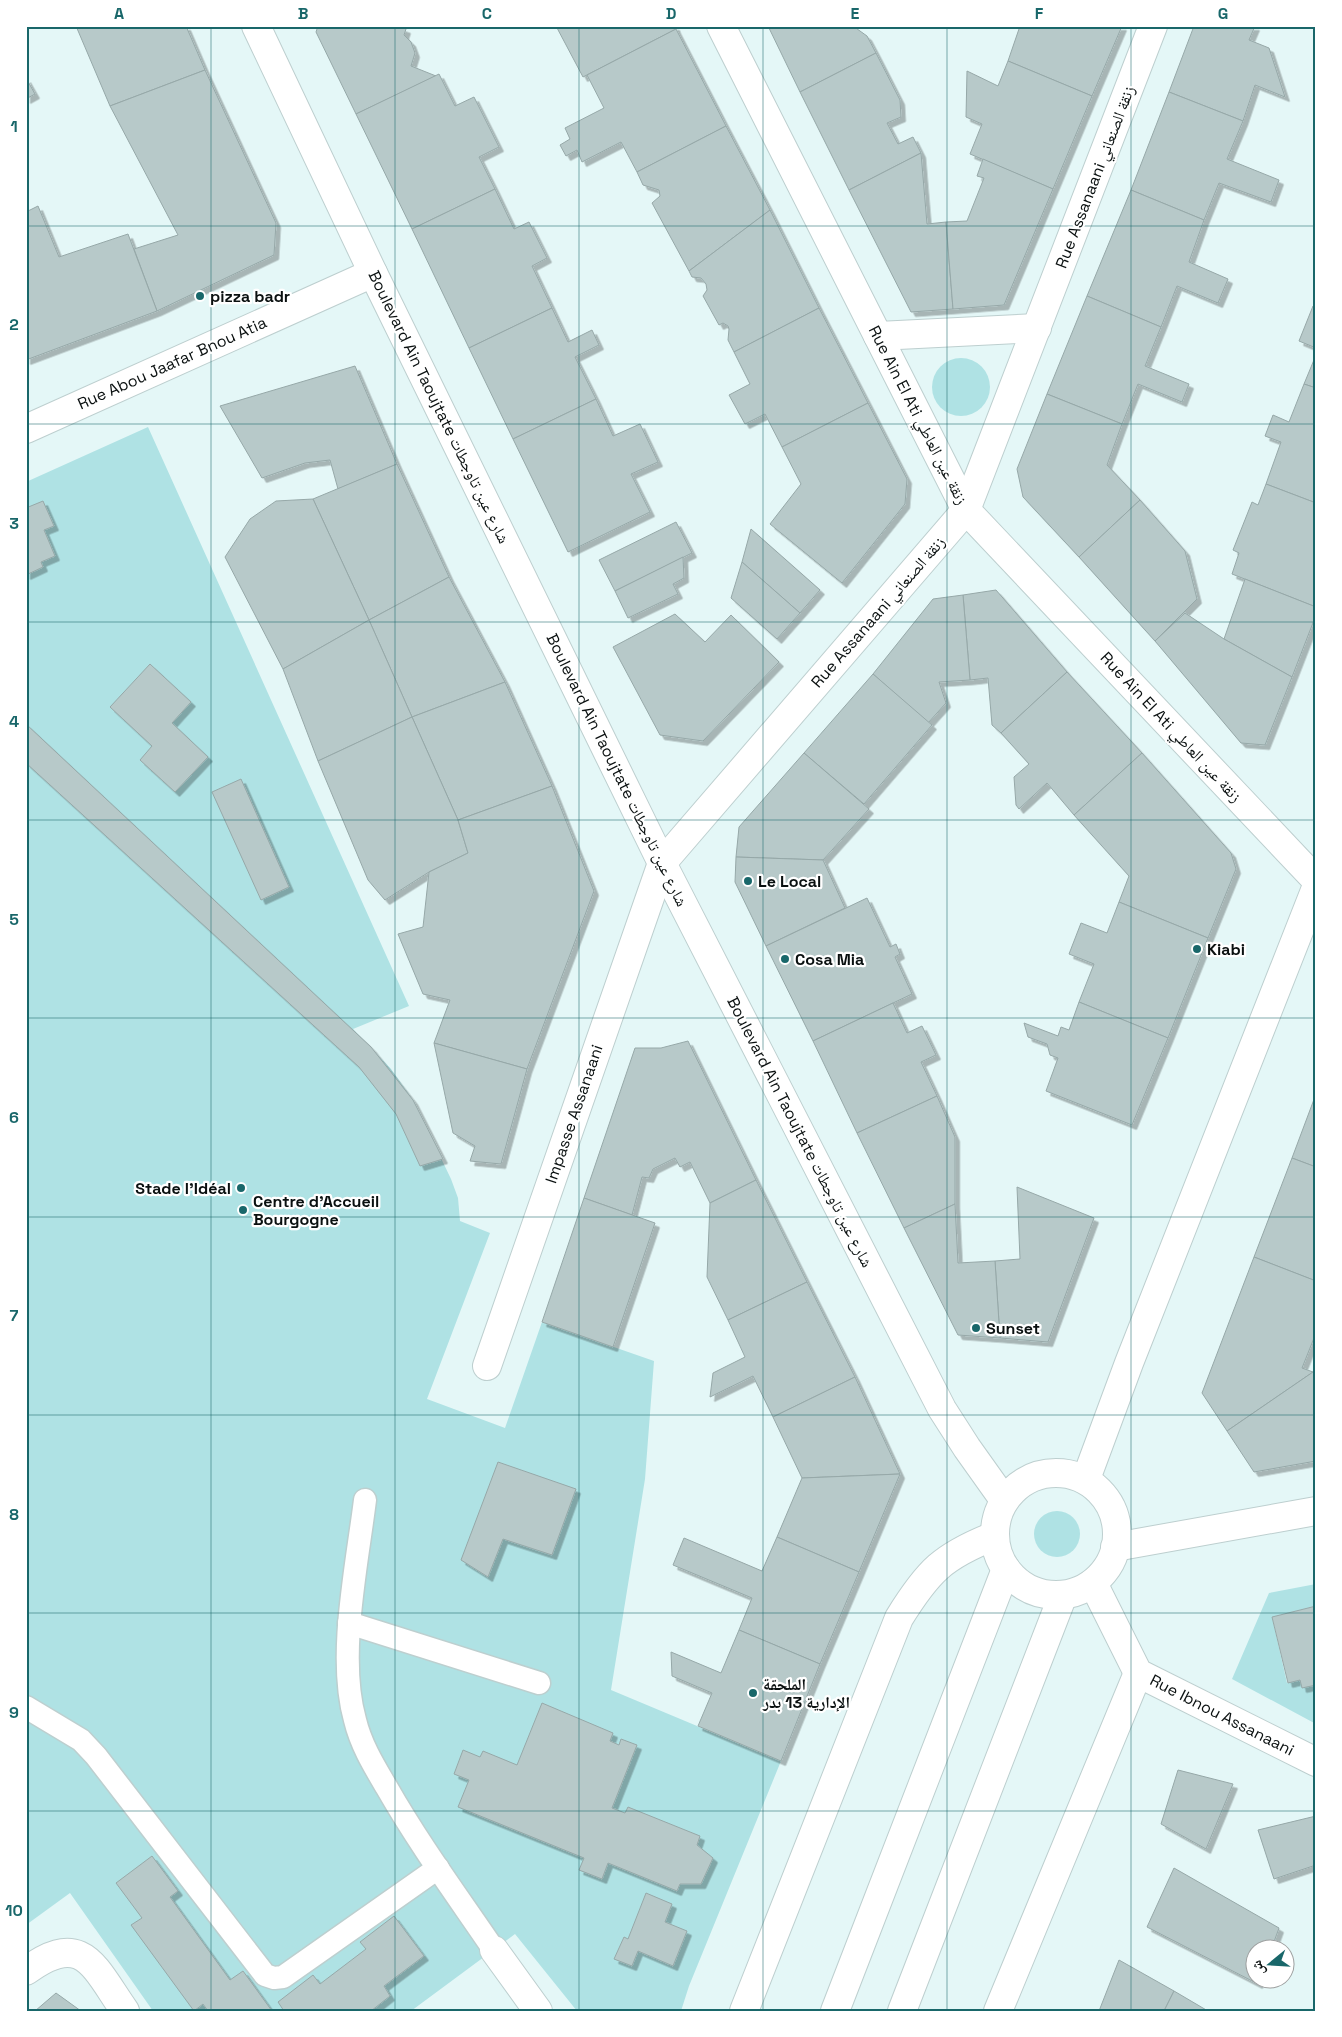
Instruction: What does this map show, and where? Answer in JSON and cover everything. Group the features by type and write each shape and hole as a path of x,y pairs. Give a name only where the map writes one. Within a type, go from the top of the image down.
{"street":[{"name":"Boulevard Ain Taoujtate شارع عين تاوجطات","path":"256,26 373,273 662,863 942,1409 1004,1500"},
{"name":"Rue Ain El Ati زنقة عين العاطي","path":"721,26 966,510 1316,880"},
{"name":"Rue Assanaani زنقة الصنعاني","path":"662,863 966,510 1153,26"},
{"name":"Rue Abou Jaafar Bnou Atia","path":"26,430 373,273"},
{"path":"878,336 1037,328"},
{"name":"Impasse Assanaani","path":"487,1366 662,863"},
{"path":"1086,1479 1129,1362 1316,888"},
{"path":"1052,1472 1071,1474 1086,1479 1109,1503 1114,1517 1117,1532 1116,1547 1111,1560 1103,1573 1093,1583 1079,1591 1063,1595 1047,1595 1031,1590 1017,1581 1006,1569 997,1553 994,1536 996,1517 1004,1500 1017,1486 1034,1476 1052,1472"},
{"path":"1116,1547 1316,1511"},
{"path":"744,2011 899,1618 913,1595 945,1559 966,1547 994,1536"},
{"path":"836,2011 1006,1569"},
{"name":"Rue Ibnou Assanaani","path":"1093,1583 1138,1673 1316,1762"},
{"path":"902,2011 1063,1595"},
{"path":"998,2011 1138,1673"},
{"path":"494,1950 538,2011"},
{"path":"26,1971 54,1954 67,1951 81,1956 91,1963 125,2011"}],"lane":[{"path":"365,1500 349,1623 349,1683 354,1719 365,1749 397,1807 494,1950"},
{"path":"349,1623 539,1683"},
{"path":"26,1707 81,1740 96,1756 265,1975 274,1978 283,1977 438,1868"}],"shaded area":[{"path":"961,358 972,360 985,371 990,387 988,398 977,411 961,416 950,414 937,403 932,387 934,376 945,363"},
{"name":"Centre d'Accueil Bourgogne","path":"148,427 409,1006 353,1029 391,1069 413,1100 451,1179 458,1198 460,1221 490,1233 427,1399 505,1428 542,1322 654,1361 645,1479 611,1690 781,1761 689,1986 681,2011 577,2011 515,1934 411,2011 153,2011 70,1893 26,1925 26,482"},
{"path":"1057,1511 1070,1515 1076,1521 1080,1534 1076,1547 1070,1553 1057,1557 1044,1553 1038,1547 1034,1534 1038,1521 1044,1515"},
{"path":"1316,1584 1316,1606 1272,1617 1287,1683 1300,1680 1316,1685 1316,1724 1232,1679 1269,1593"}],"building":[{"path":"76,26 186,26 205,70 110,106"},
{"path":"318,26 397,26 406,29 404,35 411,42 415,53 411,66 436,76 356,114 316,32"},
{"path":"556,26 675,26 676,29 583,77"},
{"path":"768,26 853,26 867,36 876,53 800,92"},
{"path":"1020,26 1122,26 1092,96 1008,61"},
{"path":"1194,26 1255,26 1249,40 1269,48 1285,97 1255,85 1243,121 1169,92"},
{"path":"676,29 726,126 637,172 621,142 582,162 577,150 566,156 560,145 570,139 565,128 604,108 587,75"},
{"path":"876,53 900,100 901,117 887,123 898,144 913,137 921,153 849,190 800,92"},
{"path":"1008,61 1092,96 1053,189 970,154 982,124 966,117 967,71 998,86"},
{"path":"205,70 276,223 274,255 157,311 134,249 178,235 110,106"},
{"path":"439,74 455,106 474,97 499,147 479,157 495,189 412,229 356,114"},
{"path":"26,78 35,94 26,99"},
{"path":"1169,92 1243,121 1227,159 1279,180 1271,202 1219,183 1204,220 1131,190"},
{"path":"726,126 770,210 689,271 652,203 660,196 659,190 643,185 637,172"},
{"path":"921,153 927,224 946,222 953,309 911,312 849,190"},
{"path":"983,159 1053,189 1004,305 953,309 946,222 967,221 984,178 977,176"},
{"path":"495,189 514,229 529,222 547,258 532,266 552,308 469,348 412,229"},
{"path":"1131,190 1204,220 1189,262 1228,279 1218,303 1177,286 1161,327 1087,296"},
{"path":"38,206 59,257 128,234 157,311 26,360 26,212"},
{"path":"770,210 819,308 734,352 728,340 728,326 723,323 719,325 703,296 707,290 706,284 701,278 692,277 689,271"},
{"path":"1087,296 1161,327 1145,366 1189,384 1182,402 1138,384 1122,424 1047,394"},
{"path":"1313,306 1316,307 1316,348 1299,341"},
{"path":"552,308 568,342 592,330 599,345 575,357 596,399 513,439 469,348"},
{"path":"819,308 868,403 782,447 765,414 745,424 729,395 750,384 734,352"},
{"path":"1316,355 1316,388 1304,384"},
{"path":"355,366 397,464 338,489 330,460 305,463 262,478 220,406"},
{"path":"1304,384 1316,388 1316,503 1266,484 1281,442 1265,436 1273,415 1289,422"},
{"path":"1047,394 1122,424 1107,465 1140,500 1079,557 1023,497 1017,469"},
{"path":"596,399 613,436 640,424 658,462 631,474 650,512 568,552 513,439"},
{"path":"868,403 907,479 905,504 842,583 770,524 801,484 782,447"},
{"path":"397,464 449,577 369,620 313,499"},
{"path":"1266,484 1316,503 1316,607 1232,574 1239,553 1233,550 1252,502 1258,505"},
{"path":"313,499 369,620 283,669 225,557 250,519 276,501"},
{"path":"1140,500 1185,551 1197,599 1155,641 1079,557"},
{"path":"43,501 54,526 44,530 55,556 41,562 43,567 26,575 26,508"},
{"path":"676,522 692,553 615,591 599,560"},
{"path":"751,529 820,590 800,613 742,562"},
{"path":"683,557 684,578 673,584 678,594 628,618 615,591"},
{"path":"742,562 800,613 777,639 731,598"},
{"path":"449,577 505,682 412,717 369,620"},
{"path":"1245,579 1316,607 1316,615 1292,677 1224,639"},
{"path":"996,590 1067,672 1001,733 992,725 988,678 970,680 963,595"},
{"path":"963,595 970,680 939,682 946,703 928,723 873,674 933,599"},
{"path":"1185,613 1224,639 1292,677 1265,745 1241,743 1155,641"},
{"path":"675,614 705,642 731,615 779,662 703,741 660,735 613,647"},
{"path":"369,620 412,717 318,761 283,669"},
{"path":"150,664 191,702 172,723 208,757 175,792 140,760 152,746 110,707"},
{"path":"1067,672 1142,753 1074,815 1047,783 1019,809 1016,805 1014,777 1029,764 1001,733"},
{"path":"873,674 932,725 864,804 804,753"},
{"path":"505,682 552,786 458,820 412,717"},
{"path":"412,717 458,820 468,853 429,872 385,900 368,880 318,761"},
{"path":"26,724 371,1047 413,1100 443,1159 420,1166 396,1114 359,1067 26,763"},
{"path":"804,753 869,809 823,860 736,857 739,827"},
{"path":"1142,753 1231,853 1236,869 1208,938 1119,902 1129,876 1074,815"},
{"path":"241,779 289,887 261,900 212,792"},
{"path":"552,786 594,891 527,1069 434,1043 450,1000 423,994 398,934 423,927 429,872 468,853 458,820"},
{"path":"736,857 823,860 845,908 766,946 735,882"},
{"path":"867,898 890,947 896,944 900,954 895,957 912,994 813,1041 766,946"},
{"path":"1119,902 1208,938 1168,1038 1079,1002 1094,964 1069,954 1081,923 1107,933"},
{"path":"1079,1002 1168,1038 1132,1125 1046,1091 1058,1058 1050,1055 1047,1044 1028,1037 1024,1023 1058,1036 1061,1027 1069,1030"},
{"path":"893,1003 907,1033 922,1026 936,1055 921,1062 937,1096 857,1133 813,1041"},
{"path":"688,1041 756,1180 710,1203 690,1162 680,1167 675,1158 653,1169 649,1178 642,1177 632,1215 584,1198 635,1048 661,1048"},
{"path":"434,1043 527,1069 501,1164 470,1161 475,1146 453,1133"},
{"path":"1316,1094 1316,1167 1292,1158"},
{"path":"937,1096 955,1137 955,1204 904,1228 857,1133"},
{"path":"1292,1158 1316,1167 1316,1281 1254,1257"},
{"path":"756,1180 807,1282 728,1320 707,1277 710,1203"},
{"path":"1017,1187 1094,1218 1048,1342 1000,1338 995,1261 1020,1259"},
{"path":"584,1198 655,1223 613,1347 542,1322"},
{"path":"955,1204 958,1263 995,1261 1000,1338 958,1335 904,1228"},
{"path":"1254,1257 1316,1281 1316,1333 1302,1368 1313,1372 1227,1431 1202,1393"},
{"path":"807,1282 855,1377 773,1417 753,1376 710,1397 713,1373 745,1357 728,1320"},
{"path":"1313,1372 1316,1372 1316,1461 1254,1472 1227,1431"},
{"path":"855,1377 900,1474 802,1478 773,1417"},
{"path":"498,1462 576,1489 552,1555 503,1539 488,1577 461,1560"},
{"path":"900,1474 859,1572 777,1537 802,1478"},
{"path":"777,1537 859,1572 820,1664 739,1630 752,1598 673,1565 684,1538 762,1571"},
{"path":"1316,1606 1316,1685 1302,1688 1300,1680 1288,1683 1272,1617"},
{"path":"739,1630 820,1664 781,1761 698,1726 712,1693 672,1676 671,1652 721,1673"},
{"path":"542,1703 613,1733 610,1741 619,1745 621,1739 637,1745 612,1808 625,1813 628,1807 700,1836 697,1845 713,1858 701,1884 680,1884 677,1891 608,1863 602,1879 579,1870 584,1858 458,1807 469,1780 454,1774 463,1750 480,1757 483,1751 517,1765"},
{"path":"1178,1770 1233,1784 1206,1849 1161,1824"},
{"path":"1316,1816 1316,1865 1274,1879 1258,1830"},
{"path":"152,1856 178,1891 170,1897 230,1980 243,1971 272,2011 208,2011 203,2004 194,2011 131,1925 142,1918 116,1883"},
{"path":"1174,1868 1279,1928 1275,1940 1244,1940 1244,1977 1147,1927"},
{"path":"646,1893 672,1904 665,1922 687,1931 673,1966 638,1951 632,1966 614,1959 624,1937 628,1939"},
{"path":"394,1916 424,1956 384,1986 390,1996 371,2011 284,2011 278,2002 313,1975 320,1984 366,1949 360,1942"},
{"path":"1119,1960 1174,1991 1164,2011 1099,2011"},
{"path":"1174,1991 1208,2011 1164,2011"},
{"path":"56,1993 81,2011 35,2011"}],"place":[{"name":"pizza badr","path":"200,296"},
{"name":"Le Local","path":"748,881"},
{"name":"Kiabi","path":"1197,949"},
{"name":"Cosa Mia","path":"785,959"},
{"name":"Stade l'Idéal","path":"241,1188"},
{"name":"Centre d'Accueil Bourgogne","path":"243,1210"},
{"name":"Sunset","path":"976,1328"},
{"name":"الملحقة الإدارية 13 بدر","path":"753,1693"}]}
